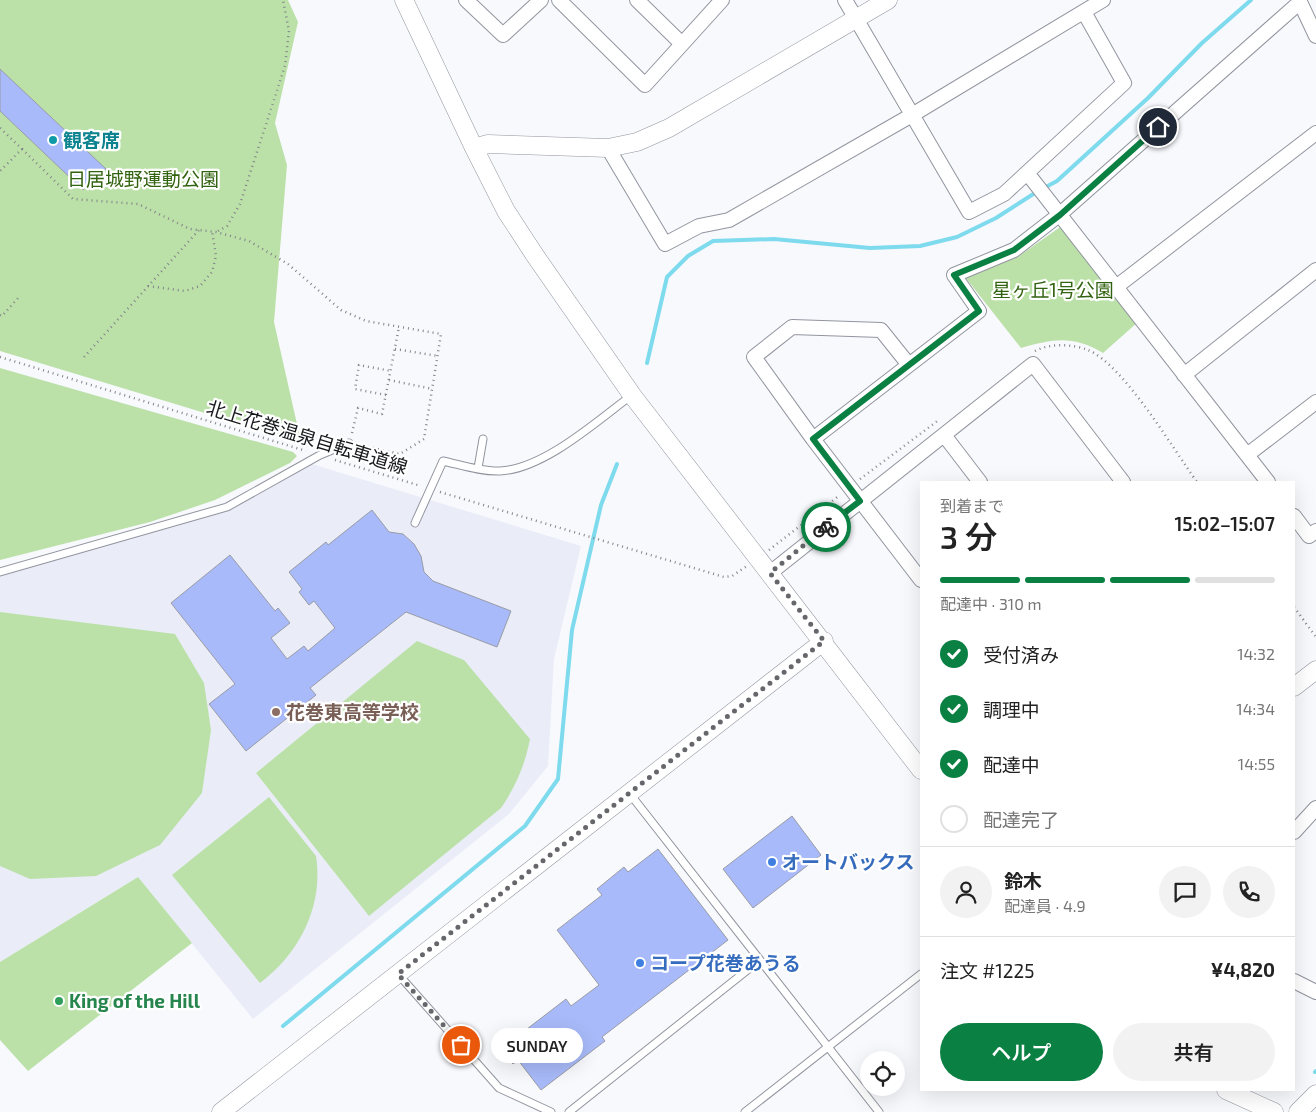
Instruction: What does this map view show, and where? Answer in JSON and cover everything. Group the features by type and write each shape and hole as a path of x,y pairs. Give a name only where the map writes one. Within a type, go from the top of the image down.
{"street":[{"path":"404,0 506,211 632,395 824,641 920,769"},
{"path":"466,0 503,35 541,0"},
{"path":"559,0 645,85 722,0"},
{"path":"637,0 682,44"},
{"path":"845,0 969,212 1004,194 1028,174 1124,83 1084,12"},
{"path":"474,148 488,144 608,148 637,142 669,128 888,0"},
{"path":"608,148 665,244 700,226 729,220 912,115 1103,0"},
{"path":"813,439 979,311 954,275 1014,250 1060,215 1300,2 1316,36"},
{"path":"1116,287 1316,133"},
{"path":"1028,174 1267,481"},
{"path":"1184,375 1316,270"},
{"path":"909,365 881,330 792,327 754,357 813,439 920,579"},
{"path":"770,573 1033,364 1122,481"},
{"path":"1247,455 1316,402"},
{"path":"944,435 979,481"},
{"path":"1295,517 1309,536 1316,531"},
{"path":"222,1112 824,641"},
{"path":"1295,686 1316,670"},
{"path":"1295,831 1316,808"},
{"path":"1295,982 1316,992"},
{"path":"1228,1091 1274,1112"},
{"path":"1298,1112 1316,1094"}],"lane":[{"path":"415,523 444,461 500,471 535,462 565,445 632,395"},
{"path":"478,468 483,439"},
{"path":"0,572 227,507 320,455 349,443"},
{"path":"629,794 879,1112"},
{"path":"569,1112 760,960"},
{"path":"398,974 499,1088 551,1112"},
{"path":"745,1112 920,975"}],"path":[{"path":"214,231 227,226 240,204 285,66 288,31 286,6 283,0"},
{"path":"0,128 73,199 138,204 190,229 214,231 249,241 288,264 341,310 366,321 441,334 424,439 400,454 349,443 358,408 382,414 399,327"},
{"path":"0,171 22,149"},
{"path":"84,357 199,230"},
{"path":"148,286 185,291 200,286 212,272 216,256 214,231"},
{"path":"0,315 2,316 19,297"},
{"path":"395,349 438,356"},
{"name":"北上花巻温泉自転車道線","path":"0,357 607,542"},
{"path":"386,395 354,389 359,365 391,371"},
{"path":"389,380 433,389"},
{"path":"1295,609 1316,637"}],"shaded area":[{"name":"花巻東高等学校","path":"302,461 581,546 554,659 548,766 509,814 253,1019 138,877 0,962 0,570 216,508"}],"green space":[{"name":"日居城野運動公園","path":"0,0 288,0 298,22 275,123 287,165 274,322 301,442 0,351"},
{"name":"星ヶ丘1号公園","path":"1063,225 1138,322 1103,353 1082,343 1063,340 1043,342 1021,348 965,277 1019,256"},
{"path":"0,368 293,452 297,456 290,463 215,500 150,522 0,560"},
{"path":"0,612 175,634 204,683 211,730 202,793 160,845 96,876 30,879 0,866"},
{"path":"417,641 464,660 530,739 519,775 501,808 369,916 256,773"},
{"path":"269,797 316,856 317,875 316,893 306,927 286,958 260,983 172,875"},
{"name":"King of the Hill","path":"138,877 192,943 28,1071 0,1040 0,962"}],"building":[{"name":"観客席","path":"0,69 106,169 83,190 0,111"},
{"path":"372,510 389,532 403,534 414,544 421,556 424,572 433,581 511,611 497,647 406,612 310,688 316,695 246,751 209,704 235,684 171,603 230,555 275,611 278,608 290,623 271,638 287,659 304,646 308,651 335,628 314,601 309,605 299,592 302,589 289,572 326,542 328,545"},
{"name":"オートバックス","path":"792,816 821,855 753,908 723,869"},
{"name":"コープ花巻あうる","path":"658,849 728,940 602,1037 605,1041 541,1090 518,1060 513,1064 501,1049 566,999 571,1006 599,985 557,930 602,895 597,889 624,867 628,872"}],"waterway":[{"path":"1044,188 1057,181 1148,98 1202,43 1251,0"},
{"path":"647,363 667,277 688,256 713,241 774,239 870,248 920,246 957,237 996,218 1038,191"},
{"path":"283,1026 525,826 558,779 572,630 601,505 617,464"}],"way so far":[{"path":"461,1045 398,974 824,641 770,573 826,527"}],"place":[{"name":"観客席","path":"53,140"},
{"name":"花巻東高等学校","path":"276,712"},
{"name":"オートバックス","path":"772,862"},
{"name":"コープ花巻あうる","path":"640,963"},
{"name":"King of the Hill","path":"59,1001"},
{"name":"SUNDAY","path":"461,1045"}],"route":[{"path":"826,527 860,501 813,439 979,311 954,275 1014,250 1060,215 1158,127"}]}
